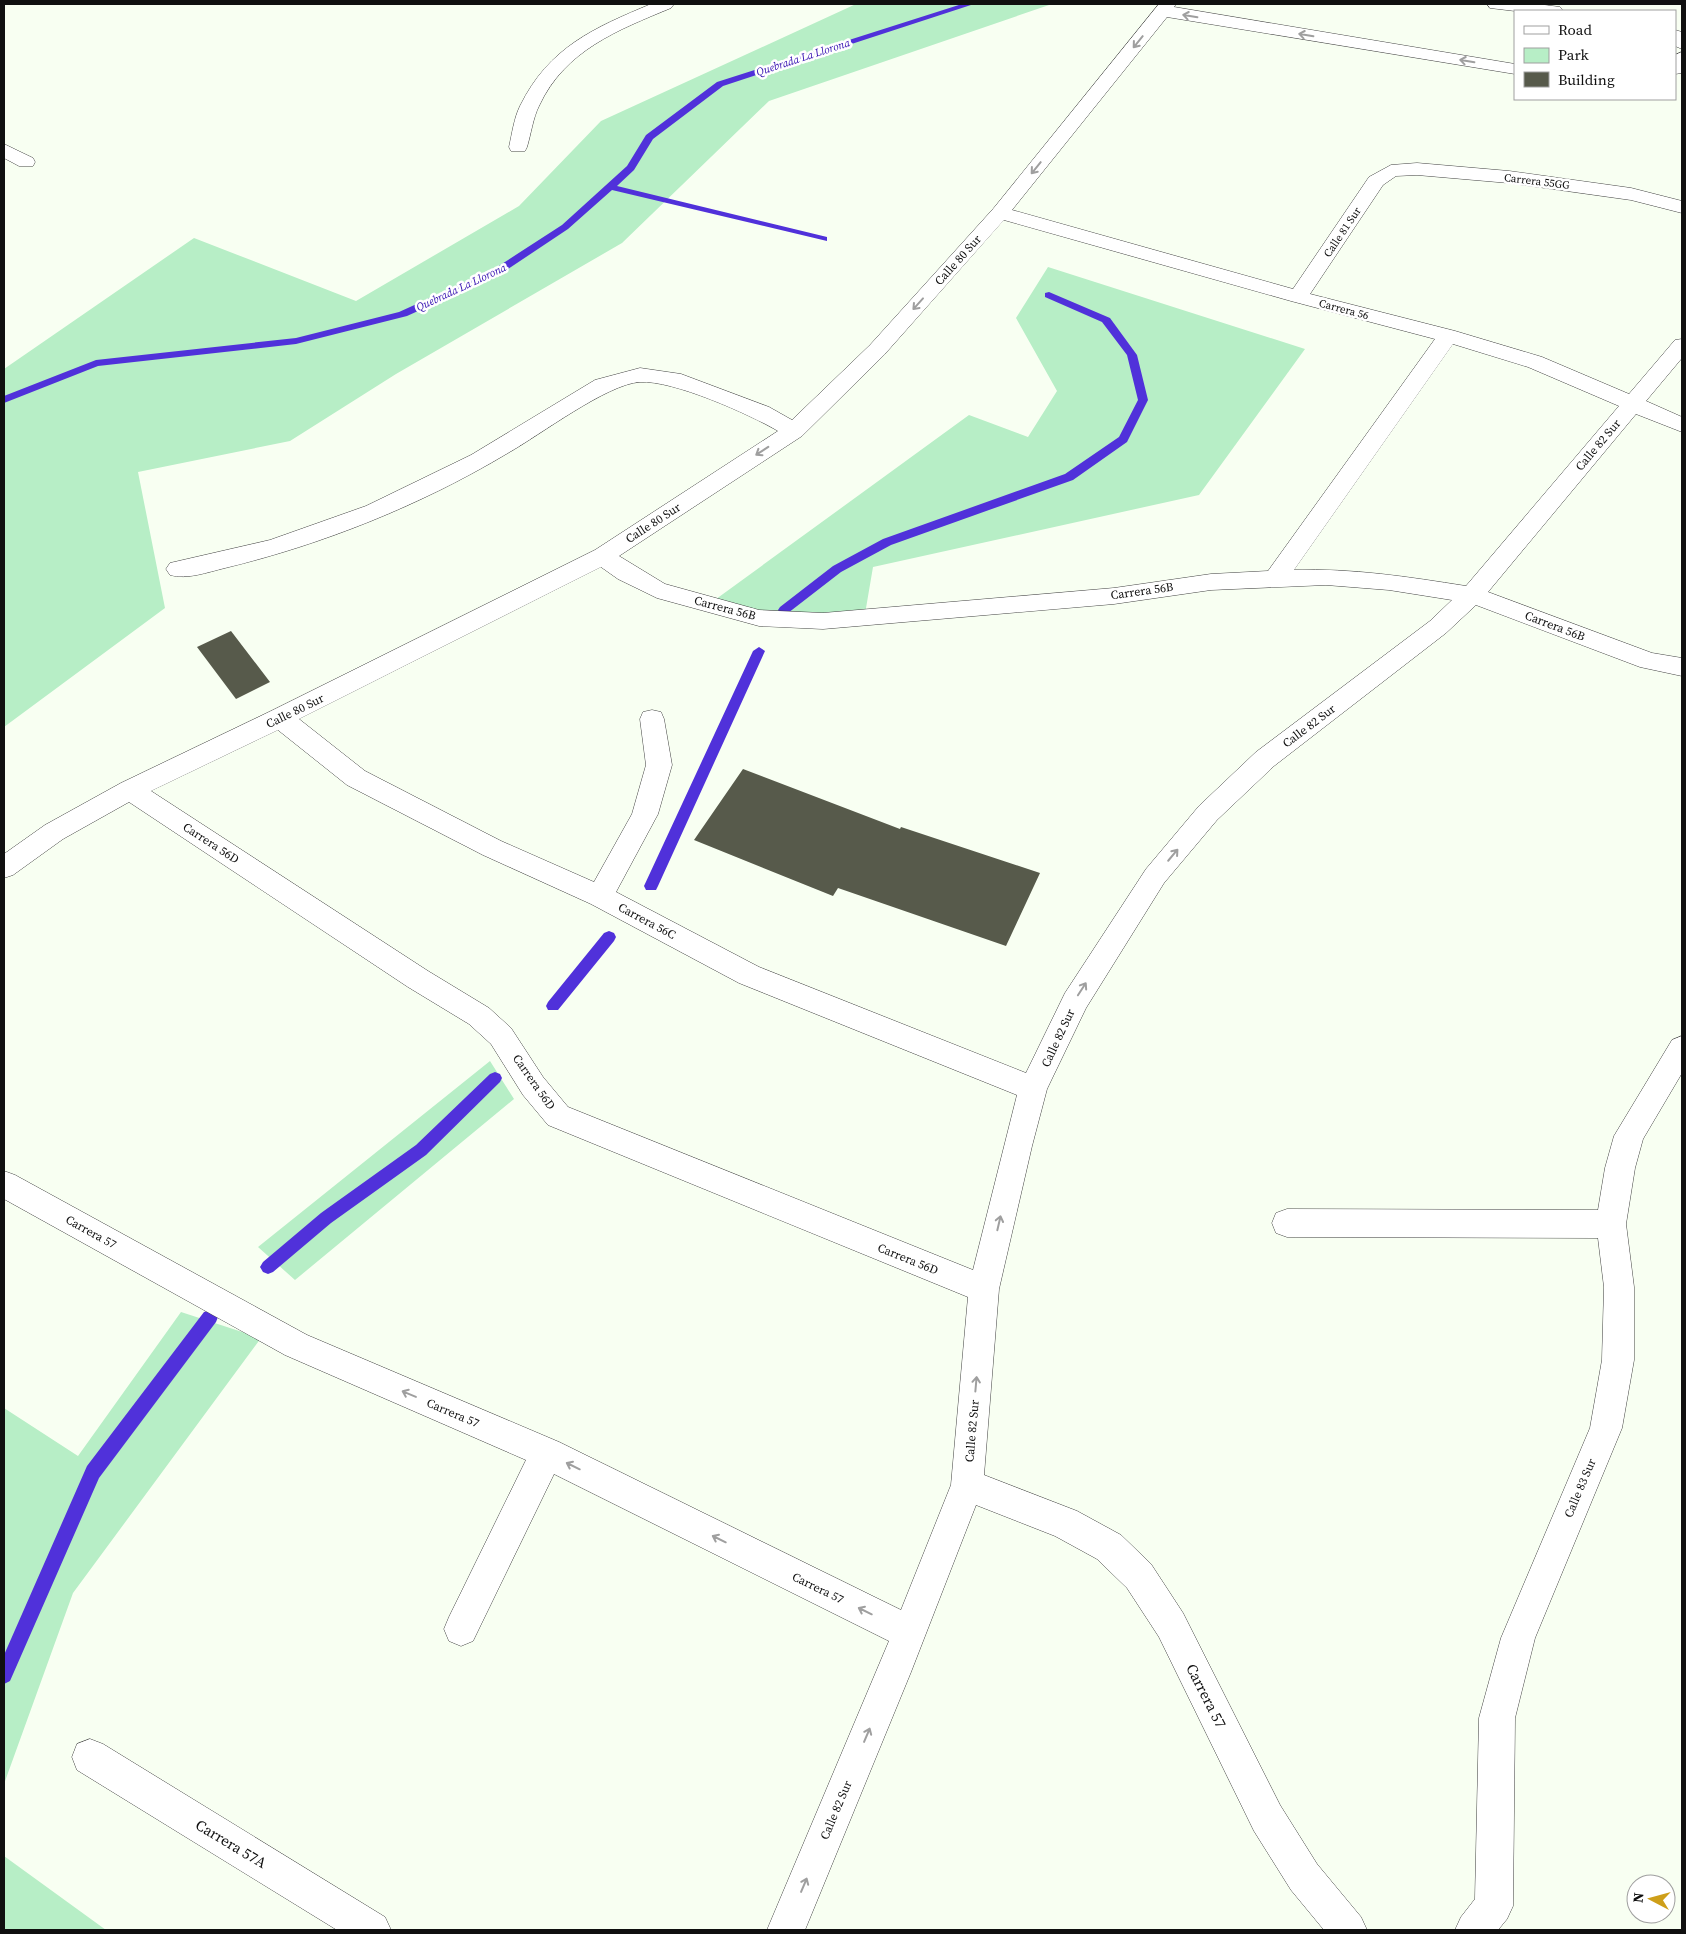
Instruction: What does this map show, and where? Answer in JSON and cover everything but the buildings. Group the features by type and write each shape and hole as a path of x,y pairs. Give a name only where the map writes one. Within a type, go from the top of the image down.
{"street":[{"path":"518,147 529,107 552,69 576,49 610,28 665,4"},
{"path":"1496,4 1546,10"},
{"path":"1166,8 1514,69"},
{"name":"Calle 80 Sur","path":"4,868 54,832 130,790 280,718 603,556 794,430 877,350 1000,213 1166,8"},
{"path":"1676,69 1679,68 1682,57"},
{"path":"4,150 26,162"},
{"name":"Carrera 55GG","path":"1390,171 1417,169 1536,180 1631,194 1682,207"},
{"name":"Calle 81 Sur","path":"1298,297 1376,181 1390,171"},
{"name":"Carrera 56","path":"1000,213 1298,297 1448,336 1535,362 1682,425"},
{"path":"1276,578 1448,336"},
{"name":"Calle 82 Sur","path":"786,1930 894,1672 908,1632 967,1485 984,1289 1017,1146 1033,1089 1075,1001 1155,876 1208,813 1265,759 1424,638 1472,595 1682,346"},
{"path":"178,569 260,552 304,538 437,482 603,385 627,377 657,376 673,379 761,412 794,430"},
{"name":"Carrera 56B","path":"603,556 626,573 657,590 759,618 823,621 1114,596 1211,582 1326,577 1389,582 1472,595 1649,661 1682,667"},
{"name":"Carrera 56C","path":"280,718 356,778 492,848 600,896 750,975 1033,1089"},
{"path":"600,896 645,814 659,765 652,719"},
{"name":"Carrera 56D","path":"130,790 418,979 479,1016 501,1036 533,1086 558,1116 984,1289"},
{"name":"Calle 83 Sur","path":"1474,1930 1494,1906 1497,1718 1518,1638 1606,1428 1618,1360 1619,1287 1611,1224 1620,1168 1629,1136 1682,1048"},
{"name":"Carrera 57","path":"4,1184 296,1346 547,1453 908,1632"},
{"path":"1287,1223 1611,1224"},
{"path":"462,1629 547,1453"},
{"name":"Carrera 57","path":"967,1485 1074,1528 1109,1547 1139,1576 1171,1625 1267,1818 1304,1877 1348,1930"},
{"name":"Carrera 57A","path":"90,1757 372,1930"}],"green space":[{"path":"856,4 1052,4 769,101 622,243 396,374 290,441 138,472 165,608 4,727 4,369 194,238 356,301 519,206 601,121"},
{"path":"1048,267 1305,349 1199,495 873,567 865,614 755,613 712,602 969,415 1028,437 1057,391 1016,318"},
{"path":"490,1061 514,1099 295,1280 258,1247"},
{"path":"181,1312 261,1338 73,1593 4,1784 4,1408 78,1456"},
{"path":"4,1856 106,1930 4,1930"}],"waterway":[{"name":"Quebrada La Llorona","path":"4,400 96,363 296,341 403,314 498,271 565,227 631,168 649,137 720,84 970,4"},
{"path":"610,187 823,239"},
{"path":"784,610 837,569 887,542 1069,477 1123,439 1143,400 1132,355 1106,320 1049,295"},
{"path":"651,886 759,651"},
{"path":"553,1006 609,937"},
{"path":"268,1267 326,1218 421,1150 495,1078"},
{"path":"4,1675 93,1472 210,1317"}]}
